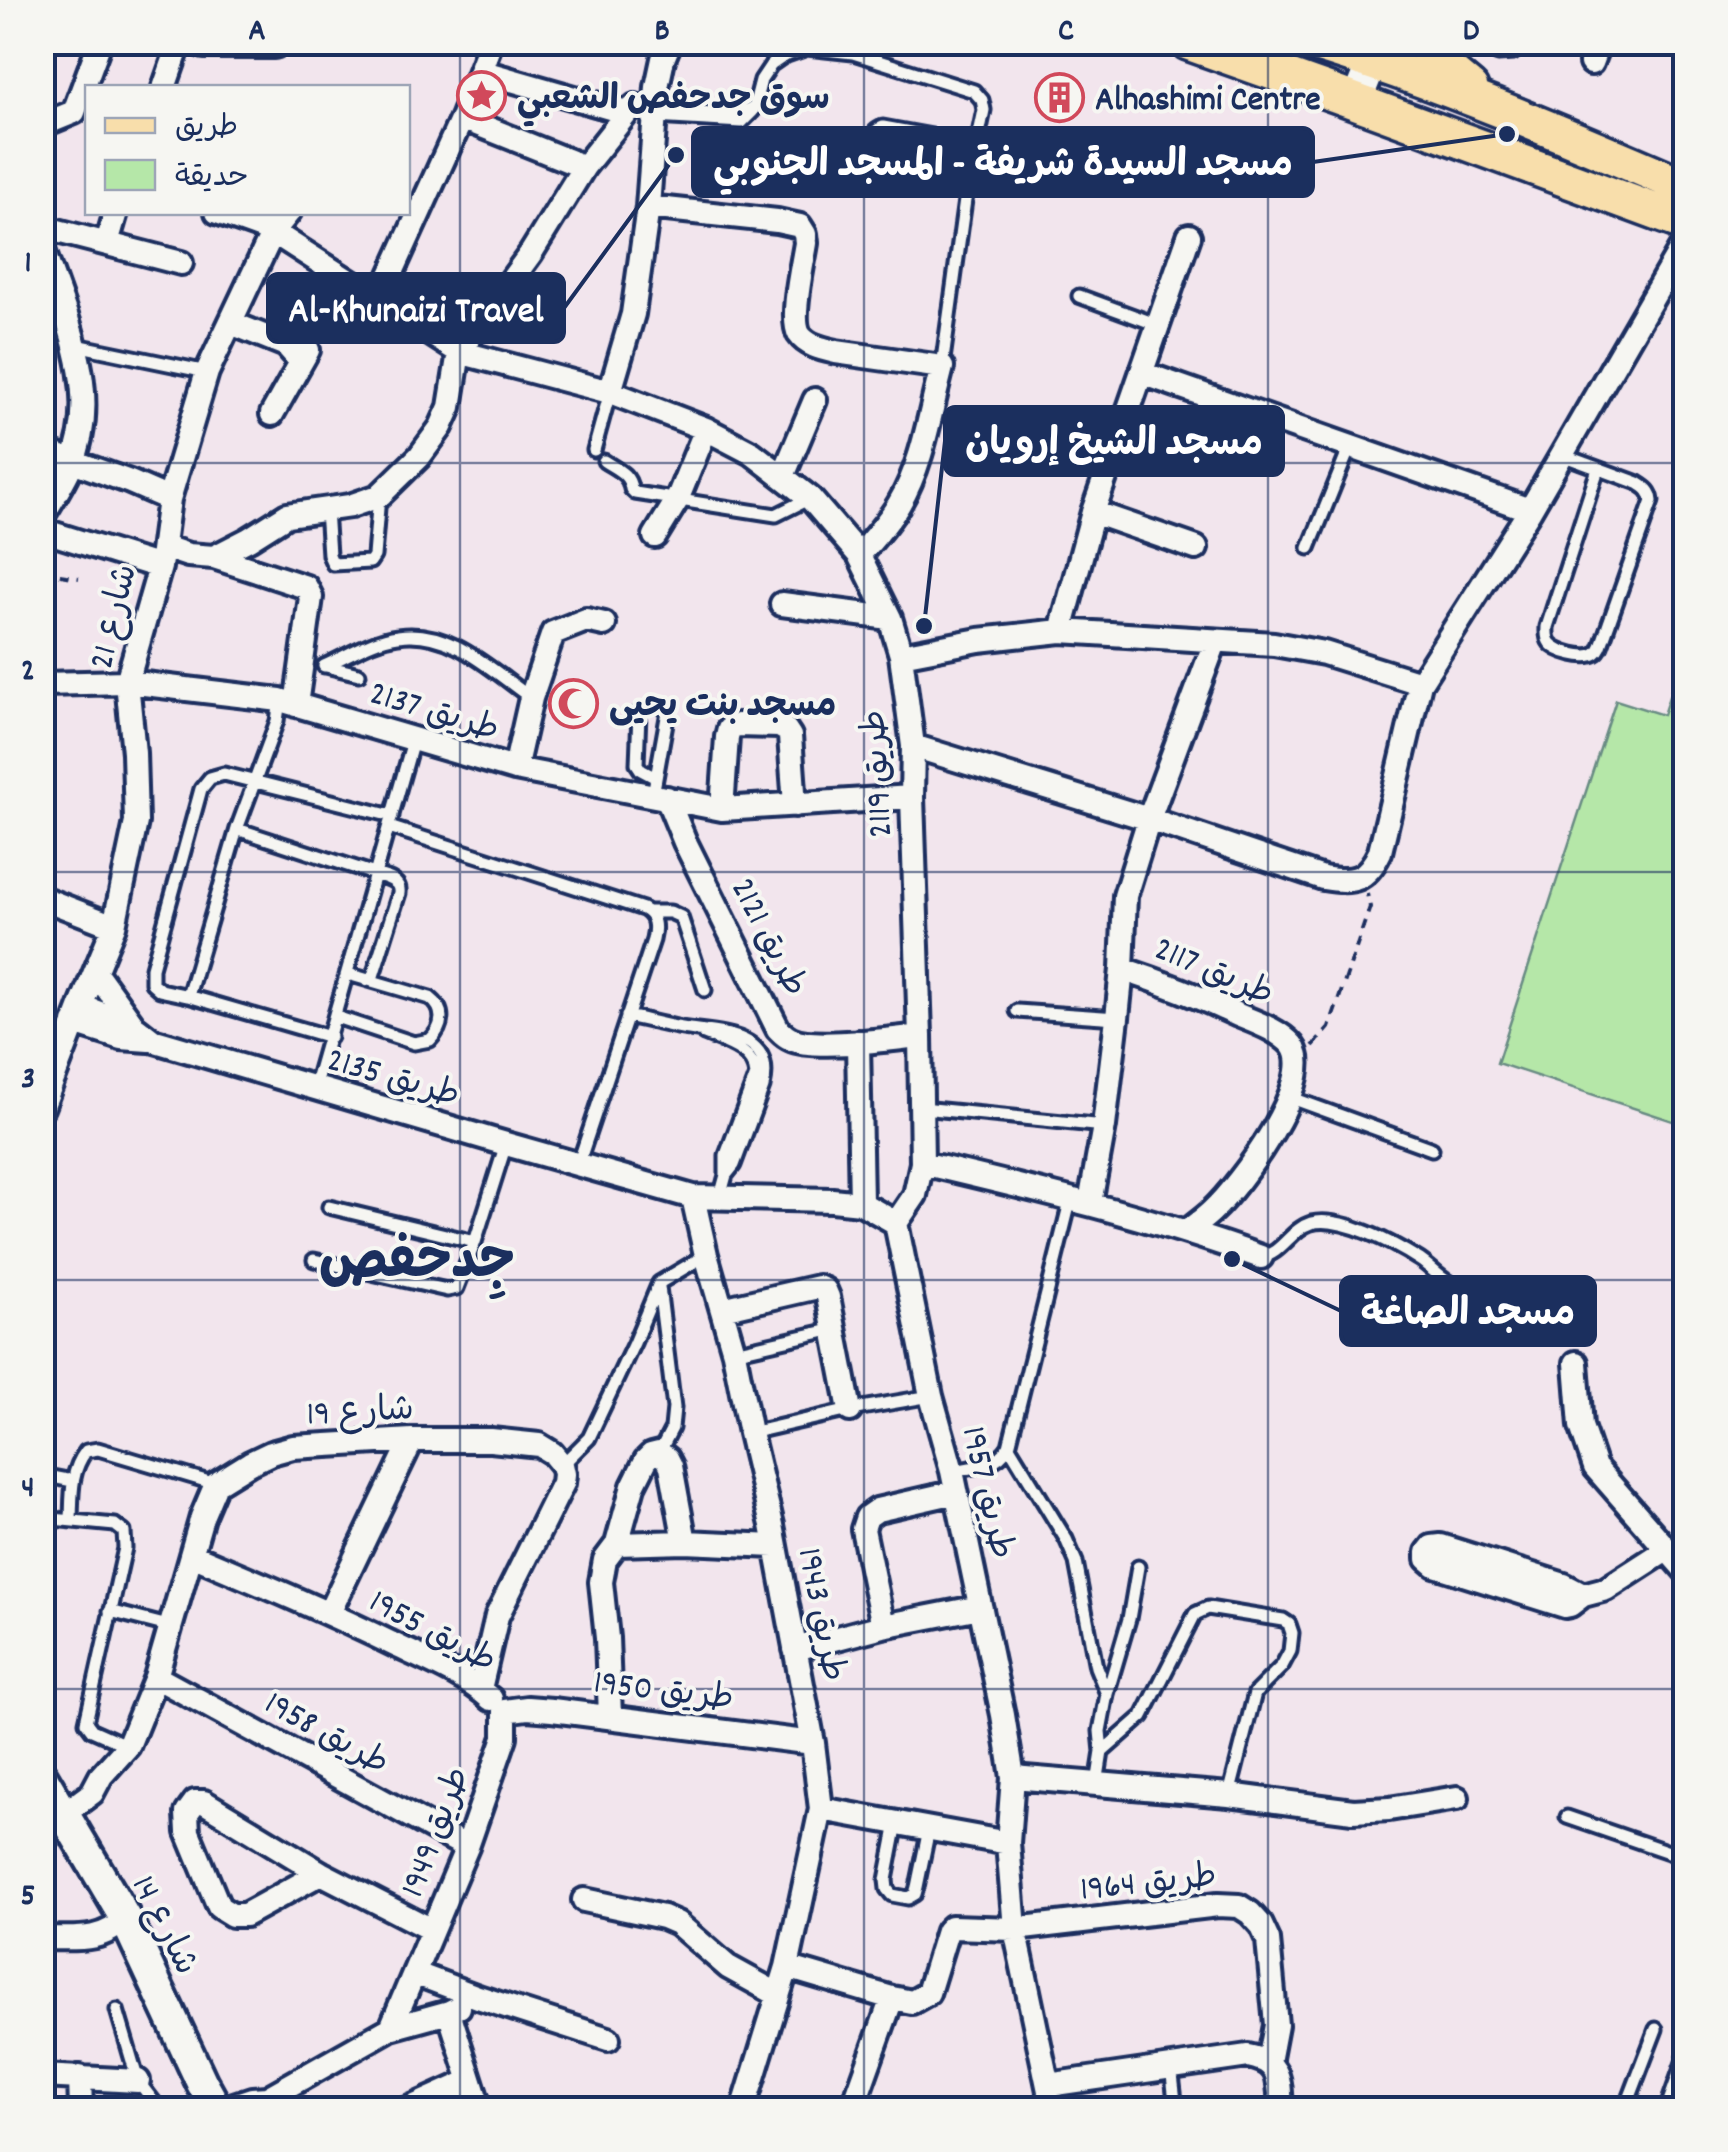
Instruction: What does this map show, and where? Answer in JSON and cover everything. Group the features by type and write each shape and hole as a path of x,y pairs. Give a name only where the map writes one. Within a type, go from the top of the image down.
{"main road":[{"path":"1188,42 1686,224"},
{"path":"1312,42 1366,50 1686,186"},
{"path":"1423,42 1440,64 1490,105"}],"street":[{"path":"89,85 100,42"},
{"path":"165,85 180,42"},
{"path":"207,43 274,42"},
{"path":"378,301 462,118 491,42"},
{"path":"610,392 633,314 664,48"},
{"path":"1347,98 1366,50"},
{"path":"480,71 626,113 655,104"},
{"path":"214,557 287,515 350,506 379,496 419,457 450,407 460,352 531,253 584,167 626,113"},
{"path":"42,125 81,114"},
{"path":"462,118 584,167"},
{"path":"648,207 800,226 806,242 796,318 798,331 805,340 836,352 942,366 924,437 902,500 859,555"},
{"path":"107,243 115,215"},
{"name":"طريق 2119","path":"241,215 280,220 378,301 460,352 610,392 752,453 810,498 859,555 890,618 900,655 912,746 922,1163 914,1195 896,1223"},
{"name":"شارع 21","path":"42,1108 114,926 136,822 127,682 162,557 169,499 208,372 280,220"},
{"path":"42,227 181,263"},
{"path":"1061,631 1093,512 1189,236"},
{"path":"912,746 1323,878 1362,878 1374,866 1380,852 1420,684 1680,264 1686,240"},
{"path":"42,247 76,345 83,394 81,429 73,461 42,518"},
{"path":"231,322 305,355 272,414"},
{"path":"1142,373 1530,510"},
{"path":"783,476 815,400"},
{"path":"655,536 677,500 706,430"},
{"path":"42,450 169,499"},
{"path":"1093,512 1196,548"},
{"path":"42,530 162,557 214,557 306,586 311,597 313,663 288,703"},
{"path":"782,604 890,618"},
{"path":"515,769 531,698 553,633 586,620 604,624"},
{"path":"900,655 979,640 1061,631 1274,644 1324,653 1420,684"},
{"name":"طريق 2117","path":"1080,1200 1104,1126 1122,969 1125,896 1215,642"},
{"name":"طريق 2137","path":"42,684 127,682 288,703 515,769 658,790 722,809 912,797"},
{"path":"722,809 727,736 729,729 738,725 779,726 786,730 790,736 795,804"},
{"name":"طريق 2121","path":"658,790 785,1036 794,1041 858,1042 920,1036"},
{"path":"42,898 114,926"},
{"name":"طريق 2117","path":"1122,969 1171,985 1269,1028 1288,1040 1300,1060"},
{"path":"62,1056 136,1034 96,973"},
{"name":"طريق 2135","path":"78,1014 314,1088 693,1197"},
{"path":"858,1042 862,1203"},
{"path":"1188,1231 1212,1211 1277,1126 1297,1078 1300,1060"},
{"path":"922,1163 1080,1200 1261,1257"},
{"path":"693,1197 723,1186 862,1203 896,1223"},
{"name":"طريق 1943","path":"693,1197 734,1352 772,1526 814,1743 821,1810 787,1966 743,2110"},
{"name":"طريق 1957","path":"896,1223 1003,1715 1013,1778 1008,1843 1014,1929 1053,2110"},
{"path":"722,1308 818,1287 825,1290 850,1410"},
{"path":"1576,1363 1581,1426 1595,1467 1686,1570"},
{"name":"شارع 19","path":"216,1484 271,1453 412,1440 491,1440 540,1446 562,1464"},
{"name":"طريق 1955","path":"328,1613 412,1440"},
{"path":"610,1716 601,1582 605,1560 617,1544 634,1486 651,1455 660,1453 671,1466 685,1542"},
{"path":"480,1689 496,1616 562,1483 562,1464"},
{"path":"883,1626 863,1529 868,1518 877,1510 954,1481"},
{"path":"54,1796 101,1776 128,1746 156,1677 202,1517 216,1484"},
{"path":"617,1544 774,1546"},
{"path":"1583,1595 1573,1588 1441,1546 1428,1552 1428,1559 1435,1565 1565,1606 1583,1595 1606,1589 1668,1549"},
{"name":"طريق 1955","path":"192,1555 446,1669 480,1689 505,1711"},
{"path":"795,1649 883,1626 981,1609"},
{"name":"طريق 1958","path":"156,1677 467,1847"},
{"name":"طريق 1950","path":"505,1711 540,1709 610,1716 814,1743"},
{"name":"طريق 1949","path":"392,2028 467,1847 505,1737 505,1711"},
{"path":"1013,1778 1229,1794 1353,1811 1458,1798"},
{"name":"شارع 14","path":"54,1796 125,1918 218,2110"},
{"path":"321,1873 245,1916 232,1916 220,1907 188,1832 187,1813 195,1802 204,1802 321,1873 432,1930"},
{"path":"821,1810 1008,1843"},
{"path":"584,1900 677,1923 728,1967 777,1994"},
{"name":"طريق 1964","path":"1014,1929 1218,1905 1239,1906 1250,1913 1268,1940 1276,2024 1269,2062 1279,2080 1281,2110"},
{"path":"42,1938 97,1937 118,1927 125,1918"},
{"path":"787,1966 912,2002 928,1992 951,1927 1014,1929"},
{"path":"414,1973 608,2039"},
{"path":"218,2110 257,2097 262,2104 392,2028 449,2012 478,1997"},
{"path":"852,2110 892,1998"},
{"path":"449,2012 480,2110"},
{"path":"1048,2085 1248,2056 1269,2062"},
{"path":"42,2076 138,2080"},
{"path":"80,2077 81,2110"},
{"path":"406,2110 470,2082"}],"lane":[{"path":"1476,42 1498,54 1514,54 1524,42"},
{"path":"655,104 734,115 754,105 771,65 807,48 853,53 974,91 984,110 970,170 942,366"},
{"path":"970,170 879,151 872,138 883,127 976,144"},
{"path":"1079,296 1158,325"},
{"path":"76,345 208,372"},
{"path":"594,450 610,392"},
{"path":"1309,548 1350,447"},
{"path":"1562,455 1647,488 1652,501 1601,646 1589,656 1551,644 1547,627 1598,469"},
{"path":"604,461 628,476 631,490 677,500 776,515 810,498"},
{"path":"326,510 332,564 370,562 374,556 379,496"},
{"path":"313,663 386,638 433,637 450,641 531,698"},
{"path":"313,663 358,674"},
{"path":"188,996 236,829 277,721 288,703"},
{"path":"658,790 670,706"},
{"path":"639,714 637,764 658,790"},
{"path":"314,1088 413,741"},
{"path":"330,1037 160,990 151,978 201,789 216,775 254,780 391,822 649,912 670,912 681,917 705,990"},
{"path":"236,829 392,880 400,888 372,979"},
{"path":"578,1165 655,932 649,912"},
{"path":"336,1016 414,1043 430,1040 441,1019 441,1010 430,998 348,974"},
{"path":"1017,1011 1117,1018"},
{"path":"627,1016 730,1034 749,1042 758,1051 766,1075 763,1088 723,1186"},
{"path":"1289,1097 1432,1149"},
{"path":"922,1108 1104,1126"},
{"path":"314,1260 452,1290 461,1284 506,1144"},
{"path":"954,1481 999,1459 1009,1446 1080,1200"},
{"path":"329,1206 475,1242"},
{"path":"1261,1257 1273,1254 1312,1222 1338,1222 1420,1260 1448,1282 1487,1300"},
{"path":"562,1464 589,1438 659,1283 706,1255"},
{"path":"659,1283 674,1408 672,1428 660,1453"},
{"path":"734,1352 835,1329"},
{"path":"750,1433 931,1396"},
{"path":"1009,1446 1071,1550 1096,1667 1107,1694"},
{"path":"71,1520 72,1480 86,1451 98,1449 216,1484"},
{"path":"42,1475 72,1480"},
{"path":"42,1518 114,1525 124,1532 125,1548 86,1722 92,1730 128,1746"},
{"path":"1098,1784 1100,1731 1138,1567"},
{"path":"110,1610 172,1627"},
{"path":"1102,1752 1143,1716 1200,1610 1283,1620 1292,1632 1290,1651 1282,1666 1255,1693 1229,1794"},
{"path":"1566,1817 1686,1858"},
{"path":"897,1824 886,1880 892,1896 908,1898 915,1894 929,1829"},
{"path":"117,2010 138,2080 160,2110"},
{"path":"1625,2110 1656,2030"},
{"path":"1666,2110 1686,2054"},
{"path":"1171,2066 1176,2110"}],"path":[{"path":"42,572 78,578"},
{"path":"1300,1060 1330,1028 1370,907 1362,878"}],"green space":[{"path":"1685,648 1686,1125 1497,1063 1616,700 1663,715"}],"place":[{"name":"سوق جدحفص الشعبي","path":"482,96"},
{"name":"Alhashimi Centre","path":"1060,97"},
{"name":"مسجد السيدة شريفة - المسجد الجنوبي","path":"1507,134"},
{"name":"Al-Khunaizi Travel","path":"676,155"},
{"name":"مسجد الشيخ إرويان","path":"924,626"},
{"name":"مسجد بنت يحيى","path":"574,703"},
{"name":"مسجد الصاغة","path":"1232,1259"}],"district":[{"name":"جِدحفص","path":"417,1257"}]}
